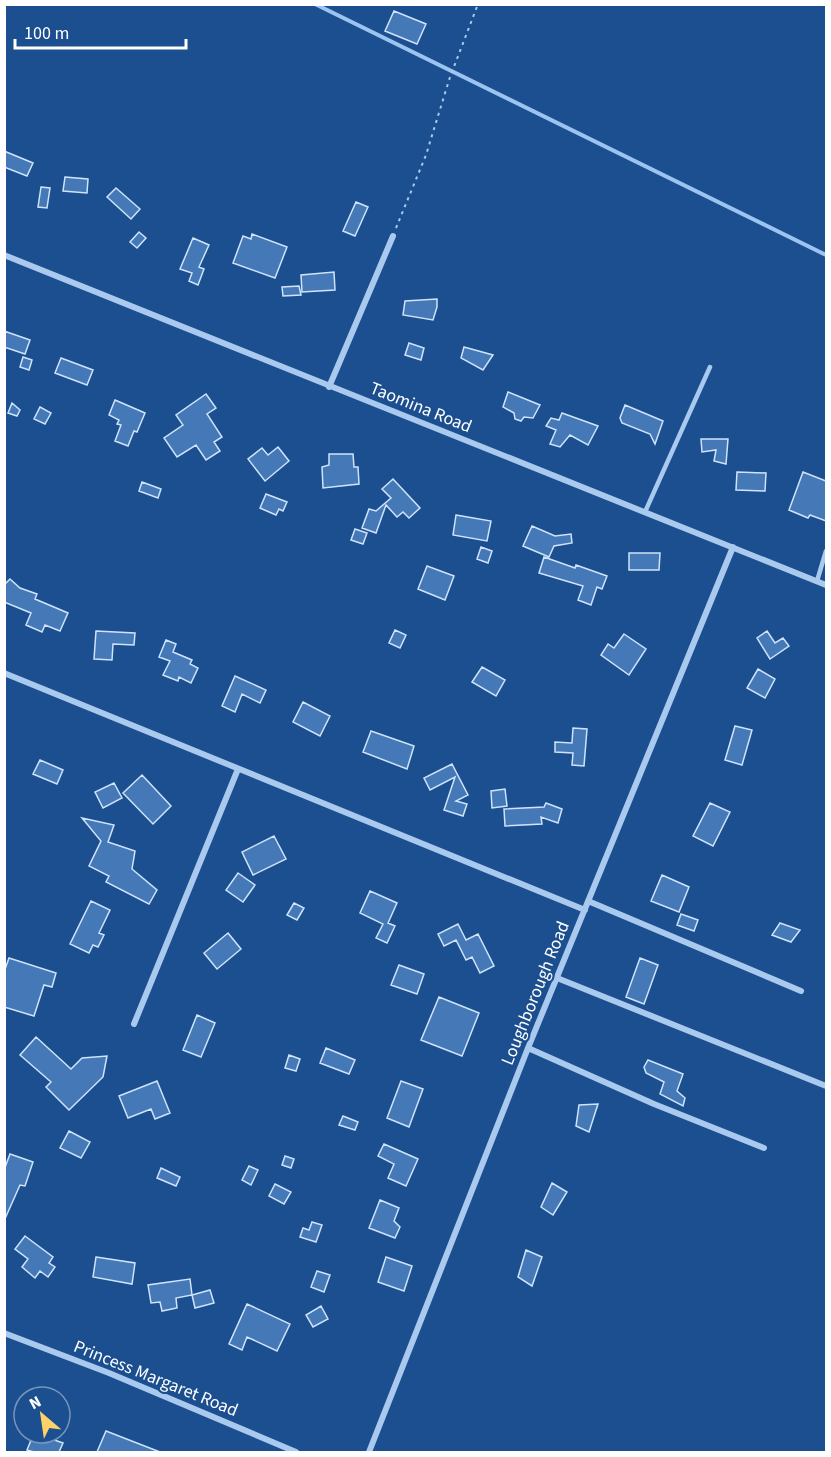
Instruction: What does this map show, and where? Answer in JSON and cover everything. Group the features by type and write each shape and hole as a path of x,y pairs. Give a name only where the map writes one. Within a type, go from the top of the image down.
{"street":[{"path":"329,387 393,236"},
{"name":"Taomina Road","path":"4,255 826,585"},
{"name":"Loughborough Road","path":"369,1452 528,1048 733,547"},
{"path":"4,673 585,910"},
{"path":"134,1024 238,768"},
{"path":"588,901 801,991"},
{"path":"557,978 826,1086"},
{"path":"528,1048 654,1104 764,1148"},
{"name":"Princess Margaret Road","path":"4,1333 109,1373 296,1452"}],"lane":[{"path":"645,512 710,367"},
{"path":"817,581 826,551"}],"path":[{"path":"393,236 426,155 450,77 478,4"}],"building":[{"path":"394,11 426,24 417,44 385,31"},
{"path":"4,151 33,163 27,176 4,167"},
{"path":"65,177 88,179 87,193 63,191"},
{"path":"41,187 50,188 47,208 38,207"},
{"path":"116,188 140,209 131,219 107,197"},
{"path":"356,202 368,207 355,236 343,231"},
{"path":"139,232 146,238 137,248 130,242"},
{"path":"252,234 287,247 275,278 233,263 243,236 251,239"},
{"path":"193,238 209,245 199,267 204,269 198,285 189,281 192,273 180,269"},
{"path":"334,272 335,290 302,292 301,275"},
{"path":"299,286 301,295 283,296 282,287"},
{"path":"437,299 433,320 403,315 405,301"},
{"path":"4,331 30,340 25,354 4,347"},
{"path":"409,343 424,348 421,360 405,355"},
{"path":"464,347 493,355 483,370 461,358"},
{"path":"23,357 32,360 29,370 20,367"},
{"path":"61,358 93,370 87,385 55,373"},
{"path":"508,392 540,405 533,418 524,417 521,421 515,419 514,413 503,407"},
{"path":"206,394 216,408 207,414 222,437 214,442 220,451 206,460 196,445 177,457 164,438 183,425 176,415"},
{"path":"115,400 145,413 128,446 115,441 121,425 117,424 119,420 109,415"},
{"path":"12,403 20,410 17,416 8,413"},
{"path":"625,405 663,421 655,444 650,434 622,423 620,418"},
{"path":"40,407 51,413 45,424 34,419"},
{"path":"562,413 598,426 588,445 570,435 560,447 550,444 556,430 546,426 551,418 559,420"},
{"path":"701,439 728,439 726,464 714,461 716,450 702,452"},
{"path":"278,447 289,461 265,481 248,459 262,448 268,455"},
{"path":"329,454 353,454 354,467 358,467 359,484 323,488 322,467 329,465"},
{"path":"737,472 766,473 765,491 736,490"},
{"path":"803,472 826,481 826,521 810,515 808,518 789,510"},
{"path":"393,479 420,508 409,518 403,512 397,517 386,505 376,533 362,528 369,509 376,511 391,498 382,489"},
{"path":"142,482 161,489 158,498 139,491"},
{"path":"266,494 287,502 283,511 279,509 276,515 260,508"},
{"path":"456,515 491,521 487,541 453,535"},
{"path":"532,526 555,536 571,534 572,543 554,546 549,557 523,546"},
{"path":"355,529 367,533 363,544 351,540"},
{"path":"481,547 492,551 488,563 477,559"},
{"path":"629,553 660,553 659,570 629,570"},
{"path":"544,557 607,576 602,589 597,587 591,605 578,600 583,586 539,573"},
{"path":"427,566 454,576 445,600 418,589"},
{"path":"10,579 20,588 37,594 35,599 68,613 60,631 45,625 42,632 26,625 31,613 4,602 4,585"},
{"path":"395,630 406,635 400,648 389,643"},
{"path":"96,631 135,633 134,645 113,644 112,660 94,659"},
{"path":"767,631 775,643 783,638 789,646 770,659 757,638"},
{"path":"624,634 646,649 629,675 601,655 608,644 614,648"},
{"path":"166,640 176,644 173,652 192,660 190,664 198,668 191,683 179,677 178,681 163,675 170,661 159,657"},
{"path":"482,667 505,680 496,696 472,682"},
{"path":"758,669 775,679 765,698 747,688"},
{"path":"235,676 266,690 260,703 242,694 235,712 222,706"},
{"path":"303,702 330,716 320,736 293,722"},
{"path":"735,726 752,730 742,765 725,760"},
{"path":"573,728 587,729 584,766 572,765 573,753 555,752 555,742 572,743"},
{"path":"371,731 414,746 407,769 363,752"},
{"path":"40,760 63,770 57,784 33,774"},
{"path":"452,764 468,795 456,801 467,804 463,816 444,810 455,777 430,790 424,778"},
{"path":"142,775 171,806 153,824 123,793"},
{"path":"114,783 122,798 103,808 95,792"},
{"path":"505,789 507,806 492,808 491,791"},
{"path":"546,803 562,809 558,823 541,817 542,824 505,826 504,809 544,807"},
{"path":"710,803 730,812 713,846 693,836"},
{"path":"82,818 114,825 108,842 135,851 132,869 157,890 149,904 106,882 109,876 89,866 101,841"},
{"path":"274,836 286,859 253,875 242,852"},
{"path":"238,873 255,885 243,902 226,890"},
{"path":"662,875 689,887 679,912 651,901"},
{"path":"370,891 397,903 388,923 395,926 387,943 376,938 383,924 360,913"},
{"path":"91,901 110,910 99,933 104,935 98,947 93,945 89,953 70,944"},
{"path":"294,903 304,908 297,920 287,915"},
{"path":"681,914 698,920 694,931 677,925"},
{"path":"780,923 800,930 791,942 772,935"},
{"path":"458,924 466,940 478,934 494,966 480,973 472,957 466,960 456,940 444,946 438,934"},
{"path":"228,933 241,949 217,969 204,953"},
{"path":"9,958 56,973 52,987 44,985 34,1016 4,1007 4,972"},
{"path":"640,958 658,965 644,1004 626,997"},
{"path":"399,965 424,974 417,994 391,985"},
{"path":"439,997 479,1013 462,1056 421,1040"},
{"path":"197,1015 215,1023 201,1057 183,1050"},
{"path":"36,1037 71,1069 82,1058 107,1056 103,1077 69,1110 46,1087 51,1082 20,1055"},
{"path":"326,1048 355,1060 349,1074 320,1063"},
{"path":"289,1055 300,1059 296,1071 285,1068"},
{"path":"648,1060 683,1074 677,1091 685,1098 683,1106 660,1094 664,1082 646,1073 644,1067"},
{"path":"157,1081 170,1113 155,1119 151,1109 128,1118 119,1096"},
{"path":"401,1081 423,1089 409,1127 387,1118"},
{"path":"598,1104 589,1132 576,1126 579,1105"},
{"path":"343,1116 358,1122 355,1130 339,1125"},
{"path":"69,1131 90,1142 81,1158 60,1148"},
{"path":"384,1144 418,1159 406,1186 388,1178 394,1164 378,1156"},
{"path":"10,1154 33,1162 25,1186 20,1185 4,1221 4,1170"},
{"path":"285,1156 294,1159 291,1168 282,1165"},
{"path":"249,1166 258,1170 251,1185 242,1180"},
{"path":"161,1168 180,1177 176,1186 157,1178"},
{"path":"552,1183 567,1192 553,1215 541,1207"},
{"path":"275,1184 291,1192 284,1204 269,1196"},
{"path":"380,1200 399,1208 394,1221 400,1227 395,1238 369,1228"},
{"path":"312,1222 322,1225 316,1242 300,1237 303,1228 309,1230"},
{"path":"25,1236 53,1257 49,1263 55,1267 48,1277 40,1271 35,1278 22,1267 28,1259 15,1249"},
{"path":"526,1250 542,1257 532,1286 518,1277"},
{"path":"96,1257 135,1263 132,1284 93,1277"},
{"path":"386,1257 412,1266 404,1291 378,1282"},
{"path":"317,1271 330,1275 324,1292 311,1287"},
{"path":"190,1279 192,1295 176,1298 177,1308 162,1311 160,1302 151,1303 148,1285"},
{"path":"210,1290 214,1303 195,1308 192,1295"},
{"path":"247,1304 290,1324 277,1351 247,1337 242,1350 229,1344"},
{"path":"321,1306 328,1319 313,1327 306,1315"},
{"path":"106,1431 160,1452 97,1452"},
{"path":"29,1445 62,1445 59,1452 27,1450"}],"waterway":[{"path":"315,4 826,255"}]}
